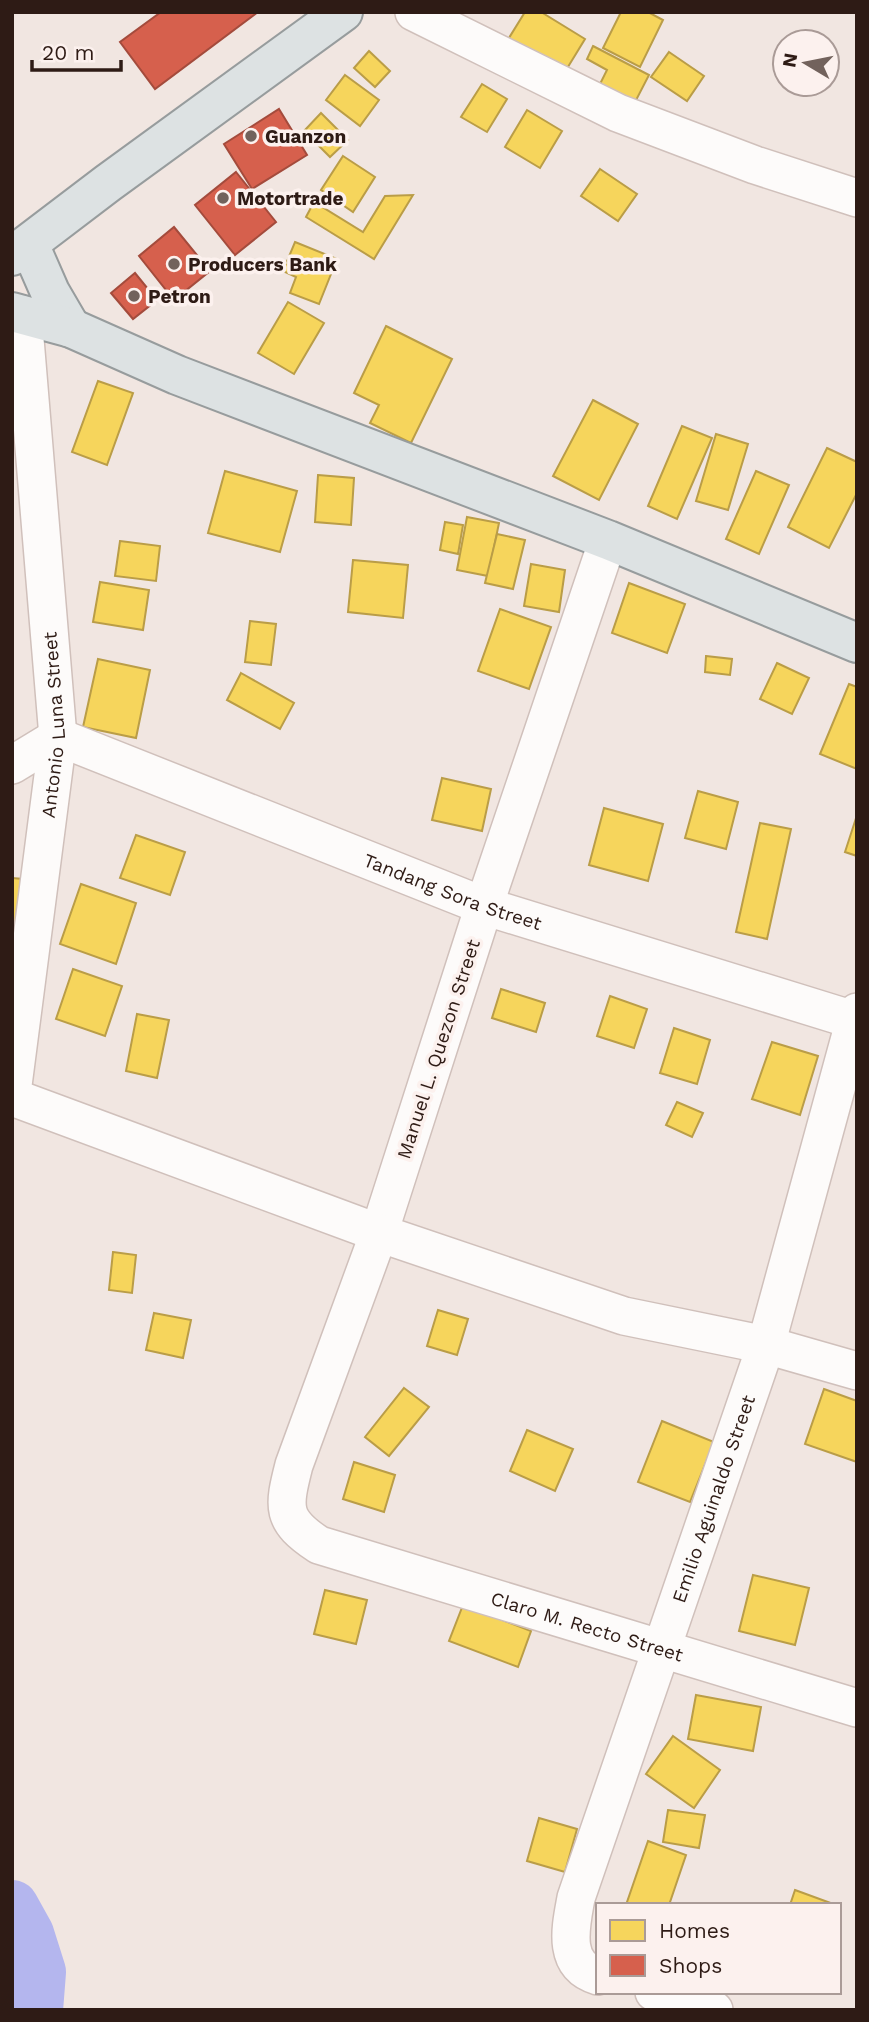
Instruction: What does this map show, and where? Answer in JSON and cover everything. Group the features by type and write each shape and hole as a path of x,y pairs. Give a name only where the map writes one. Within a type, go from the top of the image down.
{"main road":[{"path":"71,328 21,250 108,183 344,12"},
{"path":"18,314 71,328 177,375 608,540 857,643"}],"street":[{"path":"414,12 618,113 755,166 857,198"},
{"name":"Antonio Luna Street","path":"12,1095 58,737 18,314"},
{"name":"Manuel L. Quezon Street","path":"319,1545 298,1531 290,1521 288,1488 294,1465 379,1233 484,906 608,540"},
{"path":"12,765 58,737"},
{"name":"Tandang Sora Street","path":"58,737 484,906 856,1018"},
{"name":"Emilio Aguinaldo Street","path":"595,1975 581,1968 574,1958 570,1943 576,1898 766,1345 856,1018"},
{"path":"12,1095 379,1233 624,1316 766,1345 857,1371"},
{"name":"Claro M. Recto Street","path":"319,1545 857,1708"},
{"path":"661,1994 714,2010"}],"building: Homes":[{"path":"525,12 541,12 585,39 560,80 504,46"},
{"path":"621,12 648,12 663,20 640,67 603,48"},
{"path":"593,46 649,75 632,108 597,90 607,70 587,59"},
{"path":"369,51 390,71 375,87 354,68"},
{"path":"669,52 704,76 687,101 651,77"},
{"path":"345,75 379,100 360,126 326,100"},
{"path":"482,84 507,99 487,132 461,117"},
{"path":"527,110 562,131 540,168 505,147"},
{"path":"321,113 348,140 330,157 304,131"},
{"path":"343,156 375,177 353,212 321,190"},
{"path":"600,169 637,194 618,221 581,196"},
{"path":"413,195 374,259 306,217 314,202 363,232 385,196"},
{"path":"295,242 337,259 319,304 290,293 296,277 283,271"},
{"path":"288,302 324,323 294,374 258,353"},
{"path":"386,326 452,359 411,443 370,423 379,405 354,393"},
{"path":"98,381 133,393 107,465 72,452"},
{"path":"593,400 638,424 599,500 553,476"},
{"path":"682,426 712,438 677,519 648,506"},
{"path":"716,434 748,444 728,510 696,501"},
{"path":"827,448 857,462 857,493 829,548 788,527"},
{"path":"225,471 297,491 280,552 208,533"},
{"path":"756,471 789,485 759,554 726,539"},
{"path":"318,475 354,478 351,525 315,522"},
{"path":"467,517 499,523 488,576 457,570"},
{"path":"445,522 463,525 458,554 440,550"},
{"path":"497,534 525,540 513,589 485,583"},
{"path":"120,541 160,546 156,581 115,576"},
{"path":"353,560 408,565 403,618 348,612"},
{"path":"531,564 565,570 559,612 524,606"},
{"path":"100,582 149,590 143,630 93,622"},
{"path":"629,583 685,604 667,653 612,633"},
{"path":"500,609 551,627 529,689 478,671"},
{"path":"250,621 276,624 271,665 245,662"},
{"path":"706,656 732,659 730,675 705,672"},
{"path":"98,659 150,670 136,738 83,727"},
{"path":"777,663 809,678 792,714 760,699"},
{"path":"241,673 294,703 280,729 227,700"},
{"path":"849,684 857,687 857,769 820,754"},
{"path":"442,778 491,789 482,831 432,820"},
{"path":"698,791 738,802 726,849 685,838"},
{"path":"604,808 663,824 648,881 589,865"},
{"path":"857,815 857,856 845,852"},
{"path":"760,823 791,829 767,939 736,932"},
{"path":"136,835 185,852 170,895 120,878"},
{"path":"12,878 23,879 15,939 12,939"},
{"path":"81,884 136,903 116,964 60,944"},
{"path":"73,969 122,986 105,1036 56,1019"},
{"path":"501,989 545,1003 536,1032 492,1018"},
{"path":"610,996 647,1009 634,1048 597,1036"},
{"path":"137,1014 169,1020 157,1078 126,1071"},
{"path":"674,1028 710,1040 697,1084 660,1073"},
{"path":"772,1042 818,1056 800,1115 752,1099"},
{"path":"677,1102 703,1113 692,1137 666,1125"},
{"path":"113,1252 136,1255 132,1293 109,1290"},
{"path":"438,1310 468,1319 457,1355 427,1346"},
{"path":"154,1313 191,1320 183,1358 146,1350"},
{"path":"404,1388 429,1407 389,1456 365,1437"},
{"path":"824,1389 857,1401 857,1462 805,1444"},
{"path":"662,1421 714,1442 690,1502 638,1482"},
{"path":"527,1430 573,1449 555,1491 510,1471"},
{"path":"354,1462 395,1475 384,1512 343,1499"},
{"path":"753,1575 809,1588 795,1645 739,1631"},
{"path":"325,1590 367,1600 356,1644 314,1634"},
{"path":"463,1605 531,1631 518,1667 449,1641"},
{"path":"696,1695 761,1707 753,1751 688,1739"},
{"path":"673,1736 720,1770 694,1808 646,1774"},
{"path":"668,1810 705,1815 699,1848 663,1842"},
{"path":"539,1818 577,1829 565,1872 527,1861"},
{"path":"648,1841 686,1855 670,1903 627,1903"},
{"path":"795,1890 831,1903 791,1903"}],"building: Shops":[{"path":"161,12 258,12 155,89 120,42"},
{"path":"279,109 307,155 252,189 224,144"},
{"path":"236,172 276,222 235,255 195,205"},
{"name":"Producers Bank","path":"174,227 210,271 174,300 139,256"},
{"name":"Petron","path":"135,273 157,300 133,319 111,293"}],"waterway":[{"path":"12,1907 27,1934 39,1972 36,2010"}],"place":[{"name":"Guanzon","path":"251,136"},
{"name":"Motortrade","path":"223,198"},
{"name":"Producers Bank","path":"174,264"},
{"name":"Petron","path":"134,296"}]}
